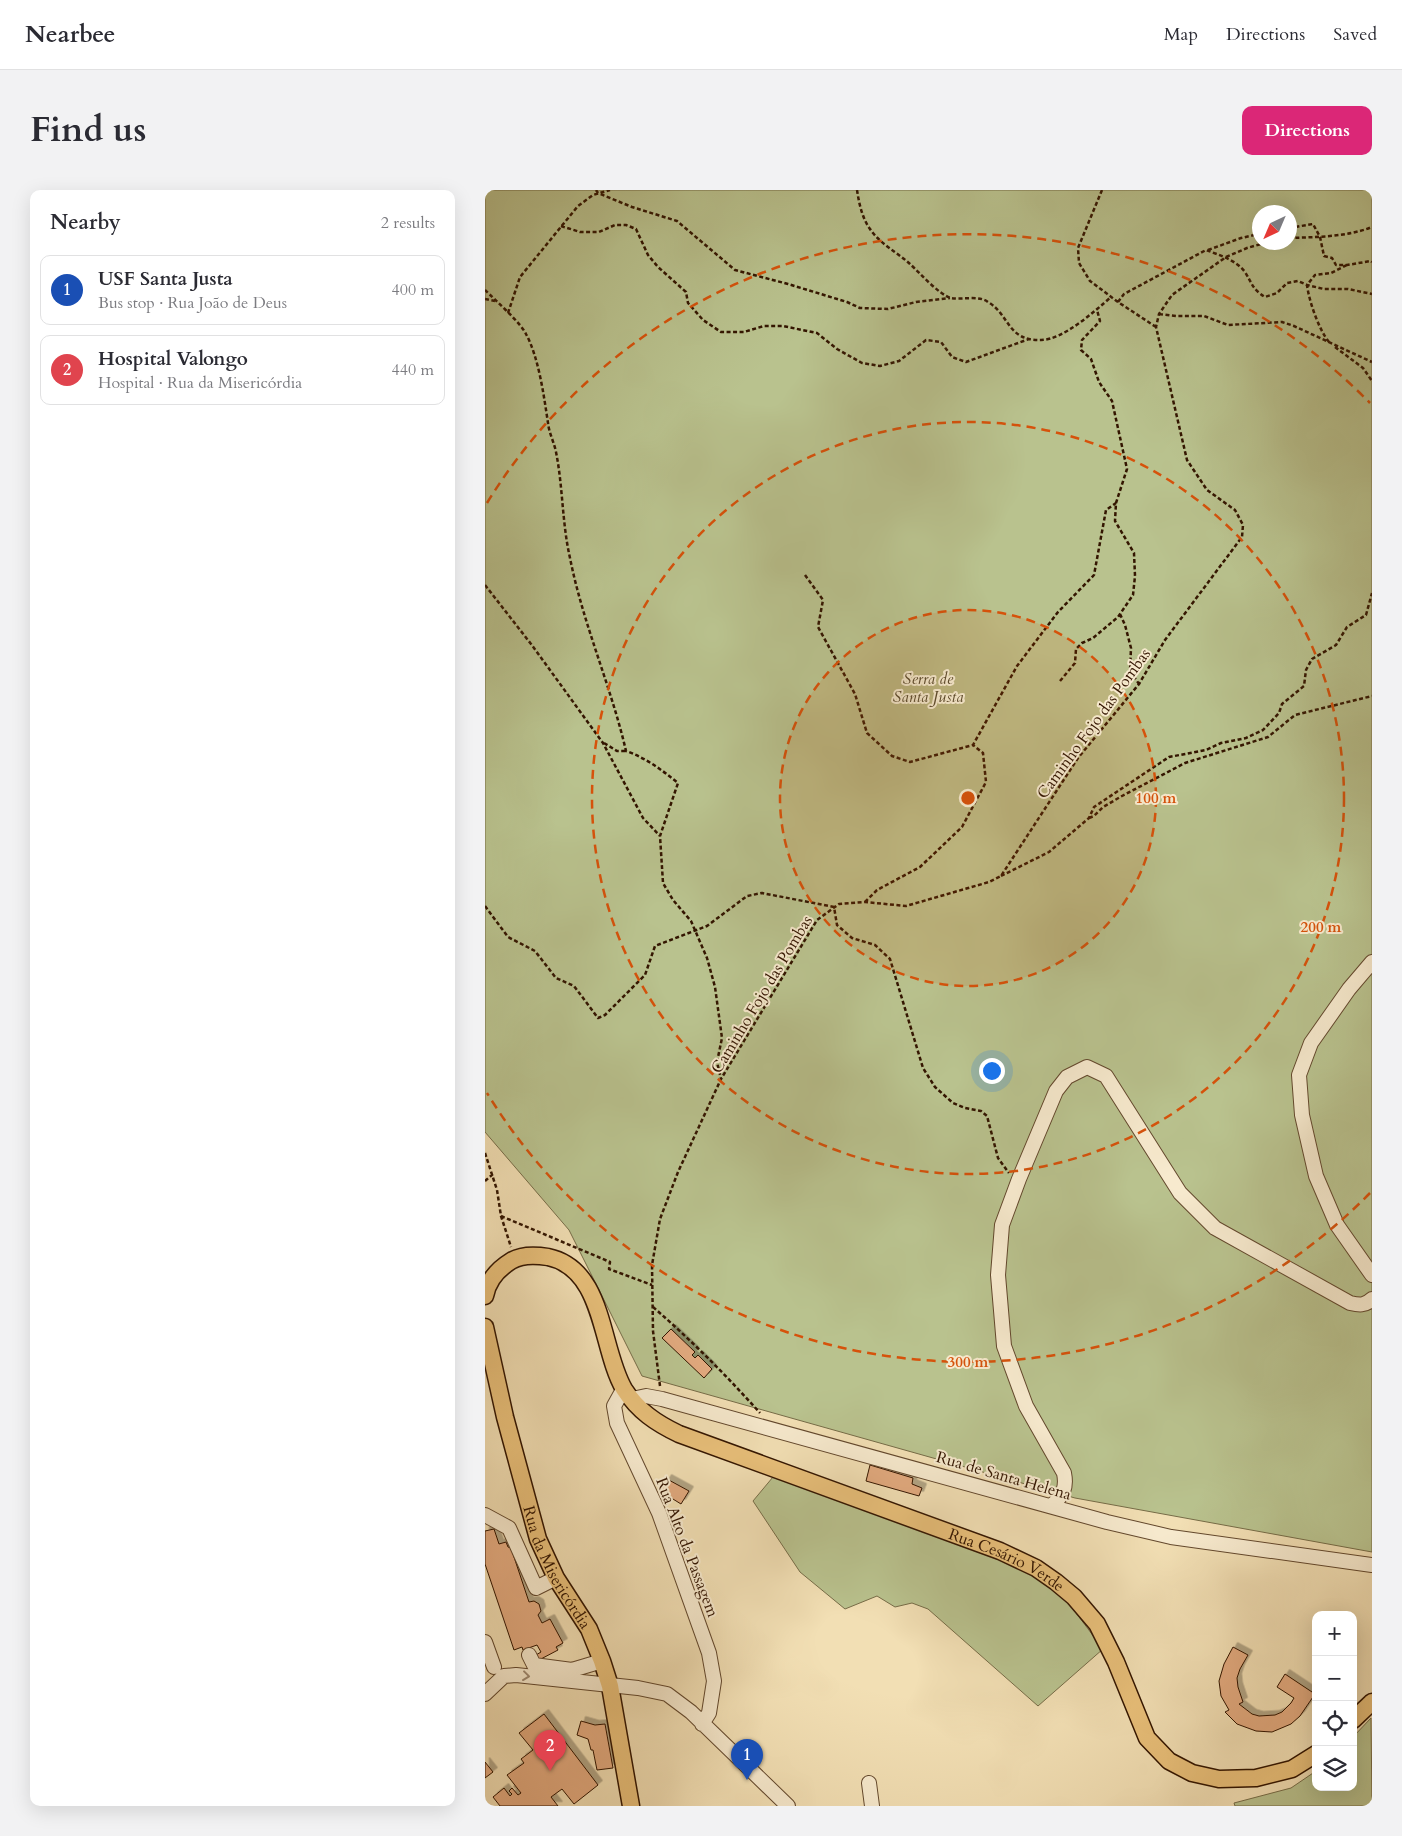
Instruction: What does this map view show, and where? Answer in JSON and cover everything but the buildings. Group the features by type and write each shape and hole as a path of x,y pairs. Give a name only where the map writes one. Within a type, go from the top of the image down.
{"main road":[{"path":"485,1296 486,1288 500,1268 517,1258 536,1255 558,1260 576,1272 589,1289 628,1394"},
{"name":"Rua da Misericórdia","path":"485,1327 505,1417 538,1539 557,1578 589,1628 610,1686 631,1806"},
{"name":"Rua Cesário Verde","path":"628,1394 638,1408 656,1422 679,1434 1000,1551 1043,1573 1073,1597 1097,1624 1116,1662 1147,1738 1169,1761 1192,1773 1219,1780 1256,1778 1292,1769 1312,1756"},
{"path":"1357,1716 1372,1702"}],"street":[{"path":"1372,962 1349,989 1311,1043 1299,1075 1302,1115 1316,1176 1337,1225 1372,1275"},
{"path":"1051,1506 1064,1493 1066,1484 1064,1473 1026,1406 1004,1346 998,1274 1002,1225 1056,1091 1067,1077 1087,1067 1106,1076 1180,1193 1215,1228 1350,1303 1367,1304 1372,1299"},
{"name":"Rua de Santa Helena","path":"628,1394 662,1399 1107,1522 1171,1537 1372,1564"},
{"name":"Rua Alto da Passagem","path":"628,1394 614,1406 617,1423 659,1513 709,1653 714,1682 709,1713 702,1724"},
{"path":"485,1515 509,1528 536,1588 557,1578"},
{"path":"485,1642 494,1667"},
{"path":"529,1655 534,1665 572,1670 602,1661"},
{"path":"485,1694 490,1687 504,1676 516,1675 638,1688 667,1694 691,1712 788,1806"},
{"path":"869,1783 872,1806"}],"path":[{"path":"507,314 520,277 577,206 597,192 610,190"},
{"path":"857,190 862,213 870,229 882,243 950,298"},
{"path":"1102,190 1078,248 1079,262 1089,281 1156,327"},
{"path":"597,192 632,207 677,221 735,270 788,284 847,302 860,308 888,309 916,302 950,298 986,300 992,304 1017,334 1029,339 1043,340 1065,332 1097,310 1111,297"},
{"path":"561,226 580,232 599,232 615,225 626,224 636,229 648,255 658,267 686,292 688,303 703,320 721,332 744,332 764,326 783,326 817,333 837,349 862,363 880,366 899,361 926,340 941,342 952,358 966,362 1029,339"},
{"path":"1297,227 1313,224 1320,237 1323,256 1332,258 1336,265 1372,262"},
{"path":"1297,238 1320,237 1372,227"},
{"path":"1118,302 1125,294 1206,250 1252,236"},
{"name":"Caminho Fojo das Pombas","path":"662,1399 653,1331 652,1285 652,1266 660,1219 678,1172 721,1079 817,920 839,904 865,902 907,906 989,882 1001,876 1078,758 1139,684 1165,640 1242,537 1243,524 1235,510 1207,490 1187,460 1156,327 1159,314 1172,294 1226,257 1252,247"},
{"path":"1206,250 1226,257 1243,270 1255,291 1265,297 1277,293 1287,283 1298,281 1307,286 1372,294"},
{"path":"1347,265 1331,273 1315,275 1307,286 1308,295 1324,336 1331,344 1363,368 1372,381"},
{"path":"485,290 526,333 535,360 548,427 556,452 564,526 570,558 589,633 616,709 626,751"},
{"path":"485,299 496,302"},
{"path":"1060,681 1075,663 1076,649 1082,643 1093,638 1120,614 1133,594 1135,576 1134,553 1115,521 1116,503 1127,469 1112,401 1099,382 1091,359 1081,350 1082,340 1100,321 1097,310"},
{"path":"1159,314 1204,316 1228,325 1282,322 1372,362"},
{"path":"805,574 823,600 818,627 855,694 867,733 891,756 910,762 973,745 1017,666 1058,612 1094,575 1106,510 1116,503"},
{"path":"485,585 603,742 643,818 660,836"},
{"path":"1089,818 1094,807 1169,757 1206,750 1221,743 1246,738 1263,730 1279,713 1282,704 1304,686 1306,670 1312,659 1336,645 1347,627 1366,615 1372,593"},
{"path":"1120,614 1131,648 1130,672 1139,684"},
{"path":"1001,876 1049,852 1089,818 1095,816 1103,807 1185,763 1268,737 1295,715 1372,696"},
{"path":"603,742 617,750 637,755 660,768 678,783 660,836 663,883 673,900 691,921 707,958 715,987 722,1038 717,1062 721,1079"},
{"path":"865,902 877,890 920,867 963,827 986,782 983,753 973,745"},
{"path":"485,906 509,937 535,951 556,978 575,986 598,1018 605,1015 645,975 655,946 707,926 747,896 762,893 834,907 837,925 852,938 875,945 890,959 923,1068 935,1088 953,1103 965,1108 981,1111 987,1116 998,1158 1006,1171 1019,1179"},
{"path":"485,1153 493,1174 508,1241 517,1258"},
{"path":"485,1181 493,1174"},
{"path":"501,1216 610,1262 609,1270 652,1285"},
{"path":"653,1306 726,1374 775,1430"}],"green space":[{"name":"Serra de Santa Justa","path":"485,190 1372,190 1372,1552 1075,1498 642,1376 569,1230 485,1132"},
{"path":"773,1477 1000,1558 1032,1575 1065,1598 1103,1649 1038,1706 928,1609 912,1603 895,1607 877,1596 845,1609 800,1572 753,1501"},
{"path":"1371,1718 1372,1806 1235,1806 1234,1803 1291,1788 1312,1774 1312,1791 1357,1791 1357,1733"}],"place":[{"name":"Hospital Valongo","path":"550,1771"},
{"name":"USF Santa Justa","path":"747,1780"}]}
